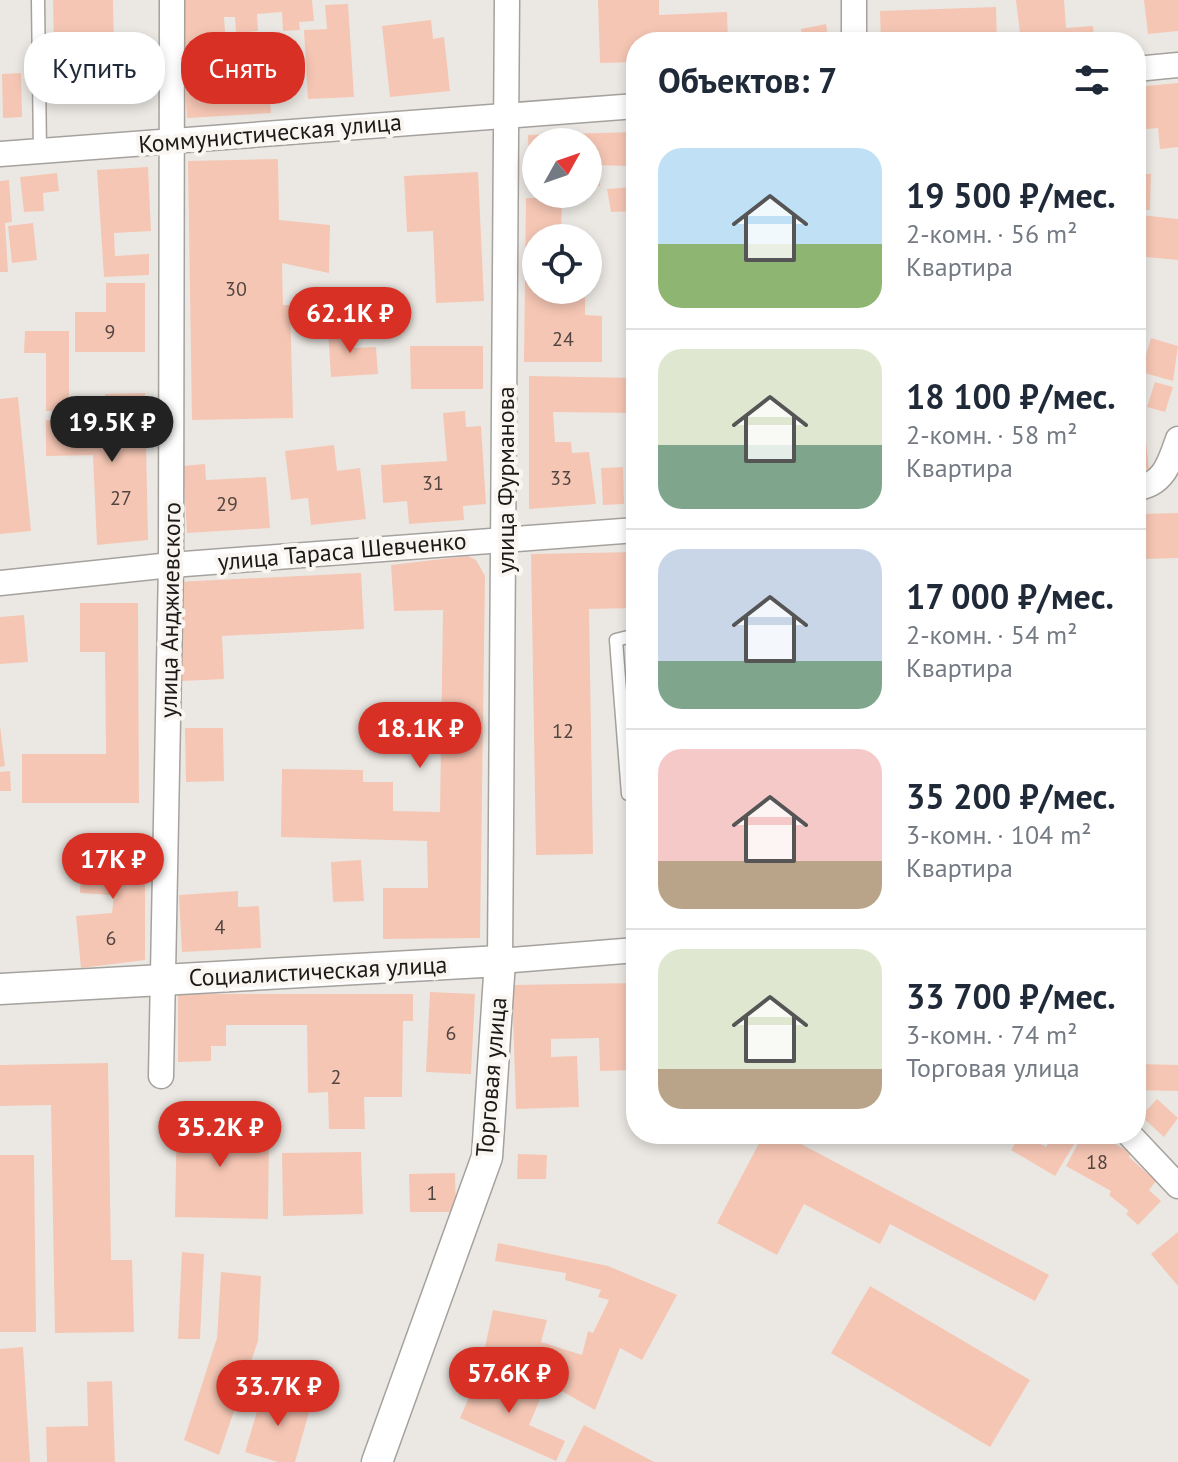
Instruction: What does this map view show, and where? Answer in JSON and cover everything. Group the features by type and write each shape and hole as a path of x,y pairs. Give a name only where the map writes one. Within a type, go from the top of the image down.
{"street":[{"name":"улица Анджиевского","path":"161,1076 171,565 172,0"},
{"name":"улица Фурманова","path":"500,961 507,0"},
{"path":"854,0 854,32"},
{"path":"1146,68 1178,65"},
{"name":"Коммунистическая улица","path":"0,154 507,113 626,107"},
{"path":"1146,487 1168,469 1178,439"},
{"name":"улица Тараса Шевченко","path":"0,583 171,565 505,537 626,531"},
{"name":"Социалистическая улица","path":"0,989 500,961 626,951"},
{"name":"Торговая улица","path":"377,1462 487,1157 500,961"},
{"path":"1138,1144 1178,1186"}],"lane":[{"path":"38,0 40,151"},
{"path":"626,638 616,640 626,768"}],"building":[{"path":"53,0 113,0 114,32 54,32"},
{"path":"180,0 312,0 314,21 299,22 300,30 283,31 282,12 257,14 258,31 236,32 235,17 224,17 225,32 182,32"},
{"path":"598,0 659,0 659,15 727,12 728,32 626,32 626,62 600,63"},
{"path":"1016,0 1064,0 1066,28 1093,26 1093,32 1020,32"},
{"path":"1144,0 1178,0 1178,31 1148,34"},
{"path":"348,4 354,97 308,99 304,30 327,29 325,5"},
{"path":"996,7 997,32 881,32 880,11"},
{"path":"431,20 433,39 444,37 450,91 390,97 382,26"},
{"path":"826,24 827,32 801,32 801,29"},
{"path":"21,73 22,117 3,118 2,74"},
{"path":"1178,83 1178,147 1160,149 1158,128 1146,129 1146,86"},
{"path":"186,104 270,104 271,113 187,118"},
{"path":"626,132 626,166 602,165 602,133"},
{"path":"278,159 279,220 330,225 329,273 282,263 283,305 290,305 293,418 192,420 188,161"},
{"path":"148,167 151,231 114,233 115,256 149,254 149,275 104,277 97,170"},
{"path":"478,172 484,301 436,303 433,231 407,232 404,176"},
{"path":"57,173 59,191 43,193 44,211 24,212 20,177"},
{"path":"1146,174 1151,174 1150,210 1146,210"},
{"path":"9,180 12,222 5,223 8,272 0,272 0,181"},
{"path":"626,187 626,211 611,212 607,189"},
{"path":"526,208 562,208 561,224 526,224"},
{"path":"1146,216 1178,219 1178,260 1146,257"},
{"path":"33,223 37,260 12,263 8,226"},
{"path":"106,283 145,283 145,352 75,352 75,312 106,312"},
{"path":"525,304 585,304 585,315 602,316 602,362 524,362"},
{"path":"352,328 354,348 376,347 378,374 331,377 328,329"},
{"path":"25,331 69,331 69,411 46,411 46,353 24,353"},
{"path":"1151,338 1178,346 1173,381 1146,373 1146,355"},
{"path":"410,346 483,346 483,389 411,389"},
{"path":"529,376 626,378 626,413 553,412 555,442 571,442 572,453 589,452 596,504 529,509"},
{"path":"1155,382 1173,387 1165,412 1147,407"},
{"path":"145,393 148,540 97,545 93,455 46,456 46,420 105,419 105,394"},
{"path":"18,397 31,531 0,534 0,399"},
{"path":"465,411 466,427 481,426 486,504 463,506 464,520 409,524 407,501 383,503 381,465 447,461 443,413"},
{"path":"1146,441 1149,469 1146,469"},
{"path":"334,445 337,471 360,468 366,519 311,525 308,498 291,500 285,451"},
{"path":"205,464 206,480 266,477 270,528 187,533 183,466"},
{"path":"623,467 624,504 603,505 601,468"},
{"path":"1178,513 1178,558 1146,559 1146,514"},
{"path":"626,552 626,608 589,609 593,854 536,855 531,554"},
{"path":"468,556 476,560 485,576 480,938 383,939 383,888 428,888 427,841 281,837 282,769 363,770 363,782 393,782 393,811 440,812 443,610 394,611 391,565"},
{"path":"361,573 364,629 222,636 224,679 182,681 176,582"},
{"path":"80,603 138,603 139,803 22,803 22,754 106,754 105,652 80,652"},
{"path":"24,615 28,662 0,664 0,617"},
{"path":"0,726 5,766 0,767"},
{"path":"185,728 223,728 224,781 186,782"},
{"path":"10,771 11,791 0,791 0,772"},
{"path":"82,837 145,839 145,960 81,968 76,916 112,913 114,895 80,893"},
{"path":"361,860 364,901 333,902 331,862"},
{"path":"238,891 238,907 259,906 261,948 182,952 179,895"},
{"path":"626,983 626,1070 600,1071 599,1038 551,1039 551,1057 577,1056 579,1107 516,1109 512,985"},
{"path":"430,992 475,994 471,1074 426,1072"},
{"path":"178,994 413,994 413,1021 403,1021 402,1097 364,1097 365,1129 329,1129 328,1092 308,1093 307,1025 226,1025 226,1046 211,1046 211,1061 178,1062"},
{"path":"108,1063 111,1260 132,1260 134,1332 55,1333 51,1105 0,1106 0,1065"},
{"path":"1146,1064 1178,1065 1178,1091 1146,1090"},
{"path":"1157,1099 1178,1118 1164,1137 1146,1121 1146,1111"},
{"path":"177,1107 215,1108 215,1131 269,1131 268,1219 175,1217"},
{"path":"759,1144 801,1144 1049,1275 1035,1301 890,1224 880,1244 804,1204 777,1255 717,1223"},
{"path":"1015,1144 1040,1144 1046,1147 1048,1144 1074,1144 1055,1176 1011,1150"},
{"path":"1078,1144 1115,1144 1131,1153 1129,1157 1156,1181 1149,1190 1161,1201 1138,1225 1126,1214 1129,1211 1109,1195 1111,1191 1066,1166"},
{"path":"361,1152 363,1214 283,1216 282,1153"},
{"path":"518,1154 547,1155 546,1179 517,1179"},
{"path":"0,1155 34,1155 36,1332 0,1332"},
{"path":"455,1173 456,1212 410,1212 409,1174"},
{"path":"1178,1232 1178,1286 1151,1254"},
{"path":"498,1243 608,1266 677,1295 642,1360 620,1348 595,1410 530,1373 482,1361 493,1310 547,1320 541,1342 582,1355 588,1331 593,1333 609,1300 598,1297 601,1290 565,1280 566,1273 495,1261"},
{"path":"182,1252 204,1254 200,1339 178,1339"},
{"path":"221,1272 261,1276 258,1341 219,1455 184,1440 217,1338"},
{"path":"870,1286 1030,1380 990,1447 831,1353"},
{"path":"23,1347 30,1462 0,1462 0,1349"},
{"path":"481,1370 541,1397 529,1425 565,1441 556,1461 460,1418"},
{"path":"112,1381 115,1462 47,1462 46,1427 88,1426 87,1382"},
{"path":"263,1391 311,1405 295,1462 278,1462 245,1452"},
{"path":"584,1425 654,1462 565,1462"}]}
